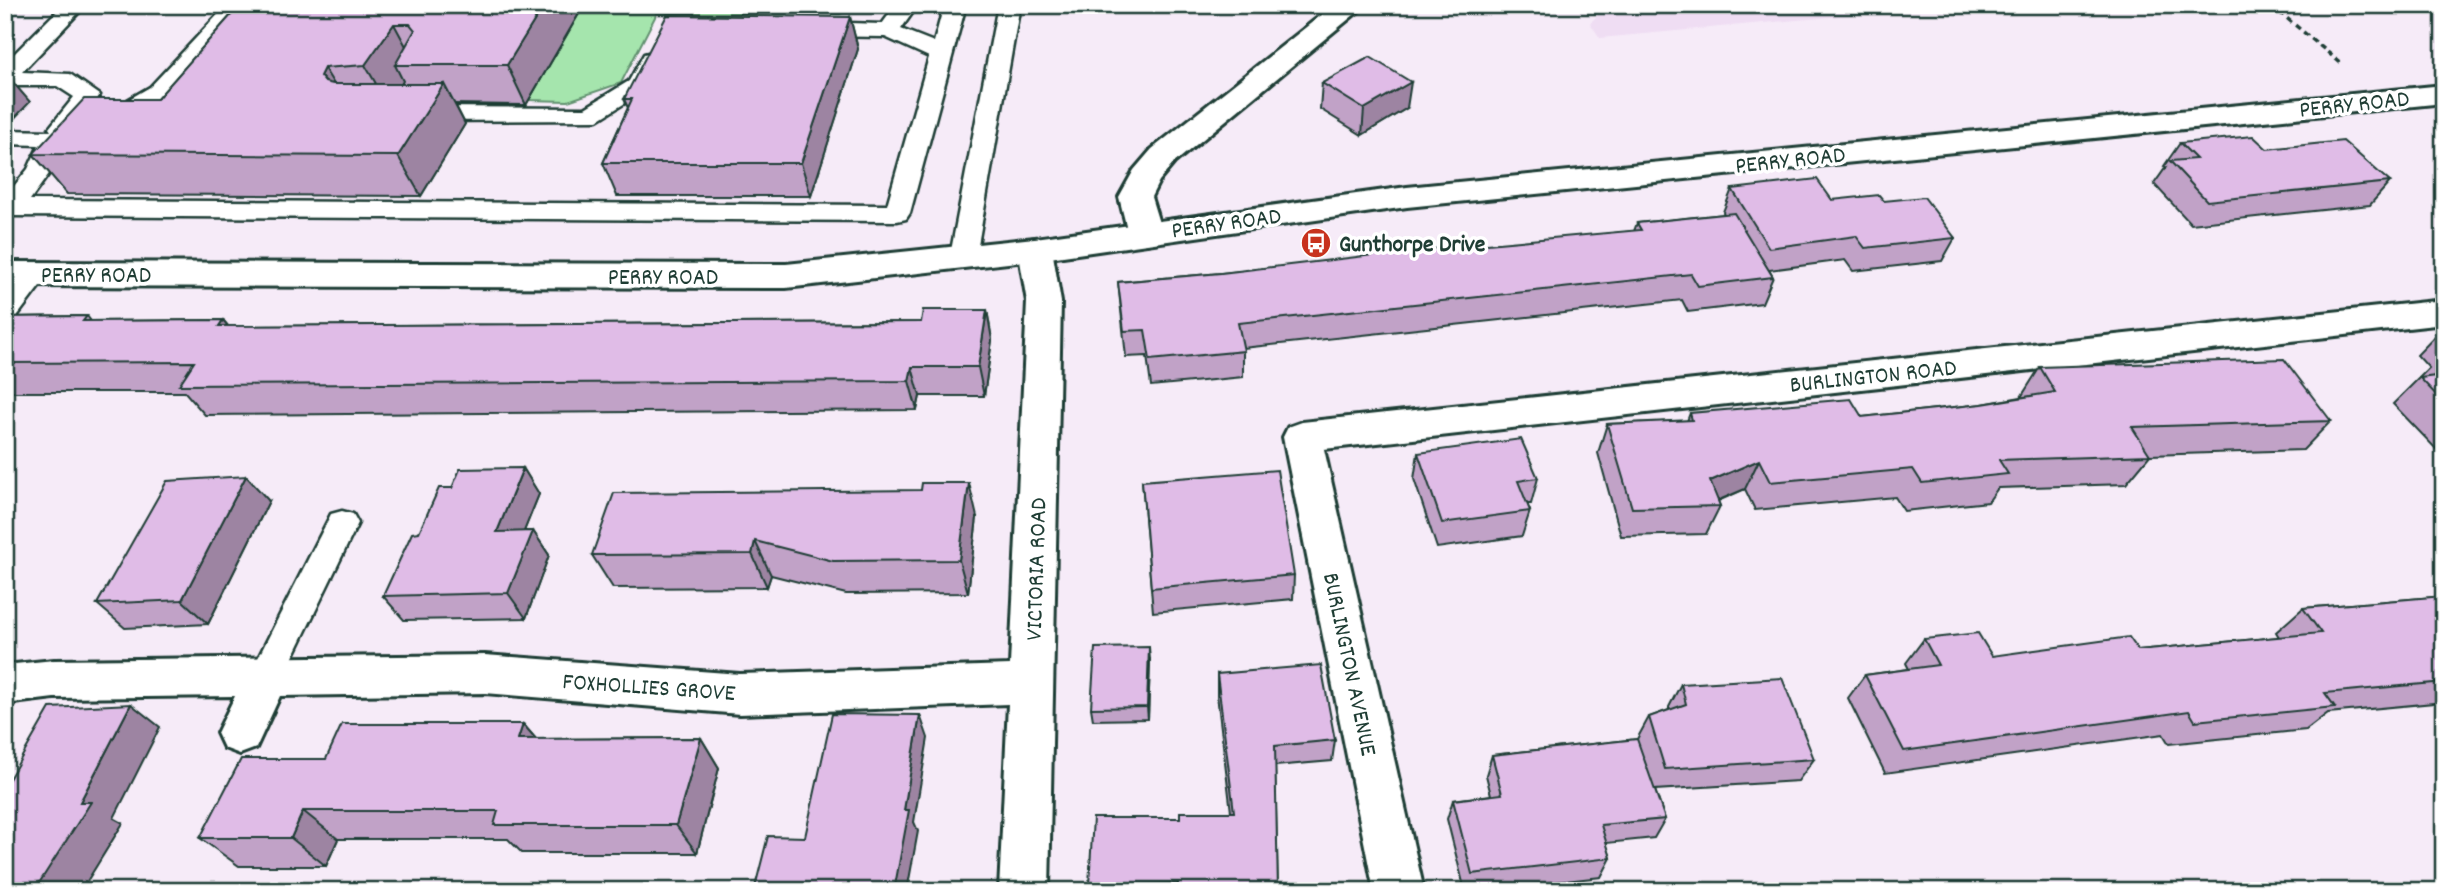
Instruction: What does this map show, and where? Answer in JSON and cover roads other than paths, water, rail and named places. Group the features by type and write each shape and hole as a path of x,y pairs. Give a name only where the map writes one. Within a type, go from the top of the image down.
{"street":[{"path":"1145,233 1135,197 1145,177 1163,156 1352,5"},
{"name":"PERRY ROAD","path":"21,274 786,276 1035,249 1406,197 2444,94"},
{"name":"VICTORIA ROAD","path":"1024,891 1044,302 1035,249"},
{"name":"BURLINGTON ROAD","path":"1302,437 2444,312"},
{"name":"BURLINGTON AVENUE","path":"1302,437 1399,891"},
{"name":"FOXHOLLIES GROVE","path":"5,685 54,679 485,674 740,694 1031,684"},
{"path":"240,733 266,677"}],"lane":[{"path":"5,78 75,5"},
{"path":"5,137 54,138 119,116 158,92 239,5"},
{"path":"888,32 907,5"},
{"path":"5,78 62,79 88,95 54,138 39,171 10,208 897,213 955,5"},
{"path":"963,257 1009,5"},
{"path":"787,29 888,32 942,54"},
{"path":"409,93 396,114 590,115 638,85 664,36"},
{"path":"5,312 21,274"},
{"path":"266,677 342,523"}],"place":[{"name":"Gunthorpe Drive","path":"1316,243"}]}
